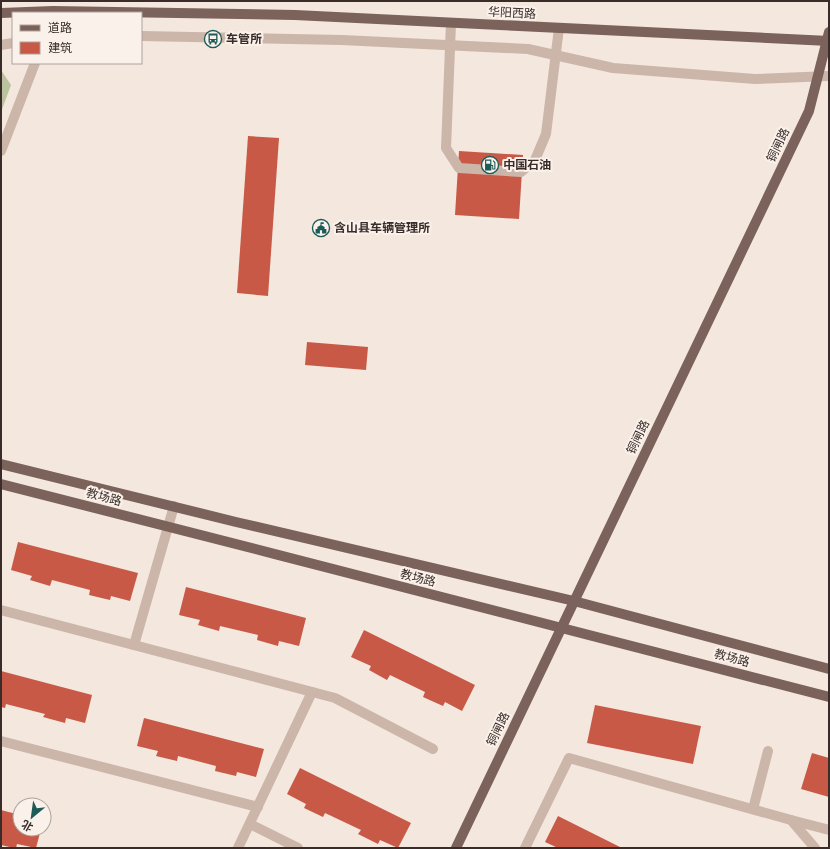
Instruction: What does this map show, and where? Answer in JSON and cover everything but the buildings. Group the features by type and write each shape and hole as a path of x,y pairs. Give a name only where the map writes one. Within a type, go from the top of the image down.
{"main road":[{"name":"华阳西路","path":"1,13 52,8 294,15 559,28 828,38"},
{"name":"铜闸路","path":"456,848 809,111 828,38"},
{"name":"教场路","path":"1,464 574,601 829,669"},
{"name":"教场路","path":"1,484 457,601 562,626 829,697"}],"street":[{"path":"451,23 446,148 459,168 521,172 535,160 546,134 559,28"},
{"path":"142,36 342,40 528,49 612,68 755,79 829,76"},
{"path":"1,44 12,43"},
{"path":"1,151 35,64"},
{"path":"134,645 174,506"},
{"path":"1,610 335,698 433,749"},
{"path":"238,848 312,692"},
{"path":"1,741 258,807"},
{"path":"753,809 768,751"},
{"path":"525,848 570,758 829,830"},
{"path":"791,820 815,848"},
{"path":"250,824 298,848"}],"green space":[{"path":"1,70 11,85 1,112"}],"place":[{"name":"车管所","path":"213,39"},
{"name":"中国石油","path":"490,165"},
{"name":"含山县车辆管理所","path":"321,228"}]}
